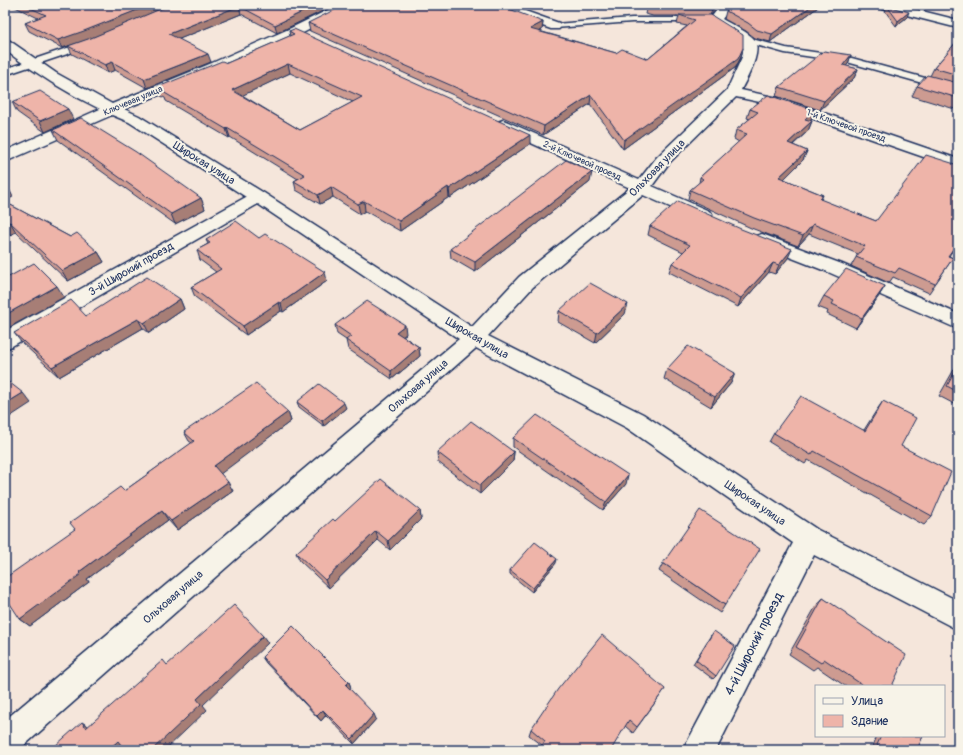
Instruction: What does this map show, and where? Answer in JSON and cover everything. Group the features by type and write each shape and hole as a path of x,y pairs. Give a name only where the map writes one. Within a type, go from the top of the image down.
{"street":[{"name":"Ключевая улица","path":"5,157 217,66 303,34 319,18 348,5"},
{"path":"496,5 555,26"},
{"path":"883,5 958,24"},
{"path":"721,13 748,40"},
{"name":"Ольховая улица","path":"5,741 474,338 526,282 641,188 663,160 733,92 749,57 750,48 748,40"},
{"name":"Широкая улица","path":"5,44 29,63 112,110 134,119 258,197 474,338 635,421 809,539 958,616"},
{"name":"1-й Ключевой проезд","path":"733,92 778,102 958,164"},
{"name":"2-й Ключевой проезд","path":"490,119 716,221"},
{"name":"3-й Широкий проезд","path":"5,342 258,197"},
{"path":"751,236 835,268 958,322"},
{"name":"4-й Широкий проезд","path":"699,750 809,539"}],"lane":[{"path":"555,26 721,13"},
{"path":"5,72 98,40"},
{"path":"748,40 784,50 848,60 958,90"}],"building":[{"path":"24,5 150,5 58,40 25,23 46,15"},
{"path":"170,5 317,5 275,25 239,6 169,34 208,54 144,79 112,62 105,65 68,46"},
{"path":"344,5 499,5 543,22 530,29 616,53 622,49 648,59 695,20 679,15 711,15 743,35 743,48 738,59 624,140 591,95 544,126 308,23"},
{"path":"715,5 712,9 654,9 647,6"},
{"path":"731,5 813,5 772,34 757,30 748,23 726,11"},
{"path":"887,6 909,12 898,21"},
{"path":"294,29 530,135 449,189 448,187 399,221 364,201 358,204 331,187 318,195 294,181 305,175 227,128 226,129 163,92 165,91 158,87 222,61 227,63 294,34 289,31","holes":["288,64 362,97 300,130 232,90"]},
{"path":"958,40 958,75 934,68"},
{"path":"824,51 851,55 843,65 858,69 824,101 779,87"},
{"path":"927,75 958,83 958,98 917,86"},
{"path":"40,91 68,109 40,121 12,102"},
{"path":"768,95 814,110 805,119 812,121 788,143 807,151 779,177 823,195 820,199 876,221 926,155 958,165 958,242 948,256 953,258 935,284 899,268 895,273 856,257 865,246 813,224 803,236 754,218 690,190 703,179 700,177 747,134 736,130 758,112 750,109"},
{"path":"81,118 136,152 201,198 171,214 53,130"},
{"path":"566,160 592,172 475,262 450,249"},
{"path":"678,201 741,229 792,249 779,265 773,263 741,298 672,263 690,245 650,226"},
{"path":"5,202 70,237 77,233 98,252 62,271 10,222 5,224"},
{"path":"236,221 259,238 265,234 325,272 281,303 279,302 243,326 191,287 221,269 197,250 210,243 206,240"},
{"path":"34,263 57,286 5,315 5,279"},
{"path":"846,269 885,286 862,318 832,304 834,301 824,296"},
{"path":"147,277 180,299 144,323 138,319 52,367 14,333 71,300 86,316"},
{"path":"590,283 628,304 597,333 559,311"},
{"path":"367,301 405,325 396,332 419,347 391,371 346,340 351,336 335,325"},
{"path":"688,346 735,373 715,397 667,369"},
{"path":"958,366 958,392 947,386"},
{"path":"5,379 23,393 5,404"},
{"path":"256,383 288,412 214,466 228,482 171,521 162,511 79,572 81,574 20,619 5,596 5,578 75,529 70,523 120,487 124,491 194,441 184,432"},
{"path":"319,384 344,403 322,421 297,402"},
{"path":"801,396 865,431 883,401 916,418 901,446 951,472 932,516 814,451 811,455 774,433"},
{"path":"537,415 628,475 606,502 513,438"},
{"path":"471,421 514,452 480,485 437,452"},
{"path":"381,479 420,510 388,541 376,531 325,580 296,553 333,519 335,521"},
{"path":"700,510 760,549 725,605 663,563"},
{"path":"535,542 557,559 533,588 510,570"},
{"path":"823,598 906,655 892,685 863,685 824,659 821,663 796,647"},
{"path":"234,605 263,636 197,699 201,704 152,750 125,750 118,741 108,750 57,750 55,746 82,722 86,728 163,660 167,665"},
{"path":"293,626 349,682 346,685 374,714 352,739 323,710 317,716 262,657"},
{"path":"714,631 735,646 716,676 696,660"},
{"path":"602,635 665,689 637,727 629,720 611,750 539,750 545,741 531,729 558,689"},
{"path":"881,737 923,737 917,750 884,750 877,745"}]}
